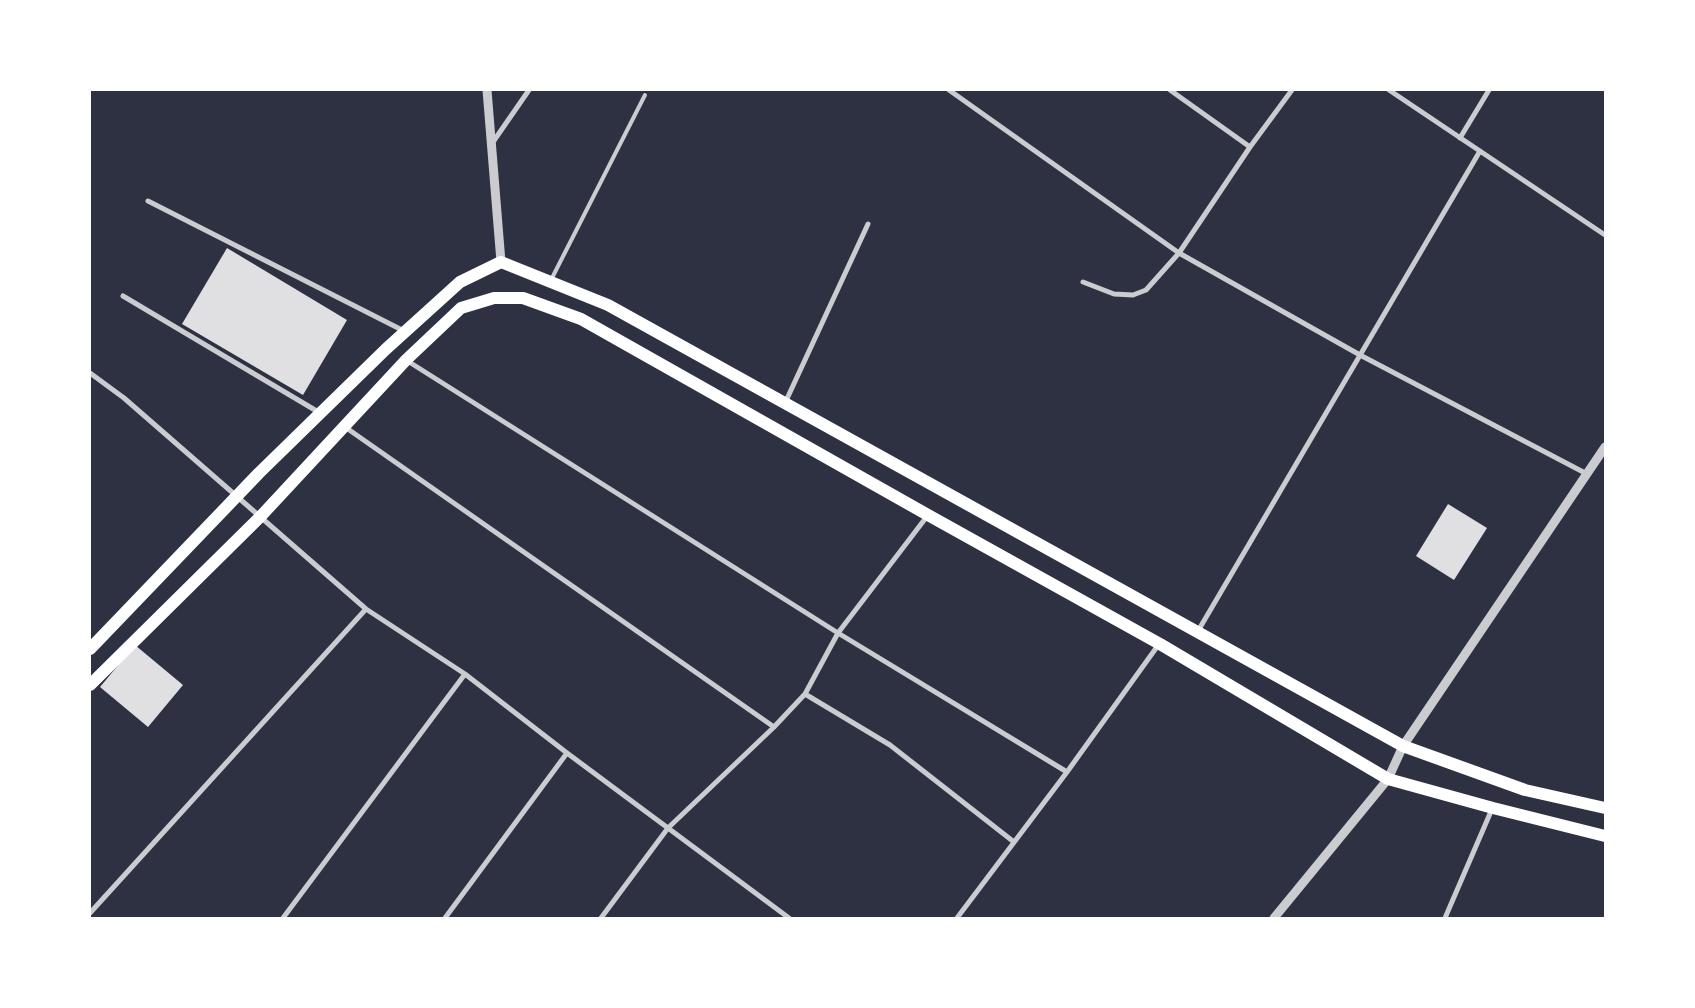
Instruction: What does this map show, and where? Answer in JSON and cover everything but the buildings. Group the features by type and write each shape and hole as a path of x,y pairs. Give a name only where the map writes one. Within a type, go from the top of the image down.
{"main road":[{"path":"90,649 320,413 405,332 460,282 501,262 608,305 1403,746 1525,790 1605,808"},
{"path":"90,685 261,516 406,360 461,308 494,298 523,298 581,319 1160,644 1388,779 1605,836"}],"street":[{"path":"487,90 501,262"},
{"path":"491,145 529,90"},
{"path":"949,90 1179,253 1360,356 1587,474"},
{"path":"1170,90 1250,147"},
{"path":"1083,282 1114,294 1133,295 1146,290 1179,253 1250,147 1292,90"},
{"path":"1389,90 1605,235"},
{"path":"1460,138 1489,90"},
{"path":"1198,632 1480,151"},
{"path":"148,201 405,332"},
{"path":"785,404 868,224"},
{"path":"122,296 320,413"},
{"path":"406,360 838,633 1067,772"},
{"path":"90,373 124,398 366,609 465,674 567,753 783,912 788,918"},
{"path":"344,427 774,727"},
{"path":"1274,918 1388,779 1403,746 1605,447"},
{"path":"601,918 668,828 806,694 838,633 928,515"},
{"path":"90,913 366,609"},
{"path":"957,918 1160,644"},
{"path":"284,918 465,674"},
{"path":"806,694 890,745 1014,842"},
{"path":"444,918 567,753"},
{"path":"1445,918 1493,808"},
{"path":"779,918 783,912"}],"lane":[{"path":"550,282 645,95"}]}
